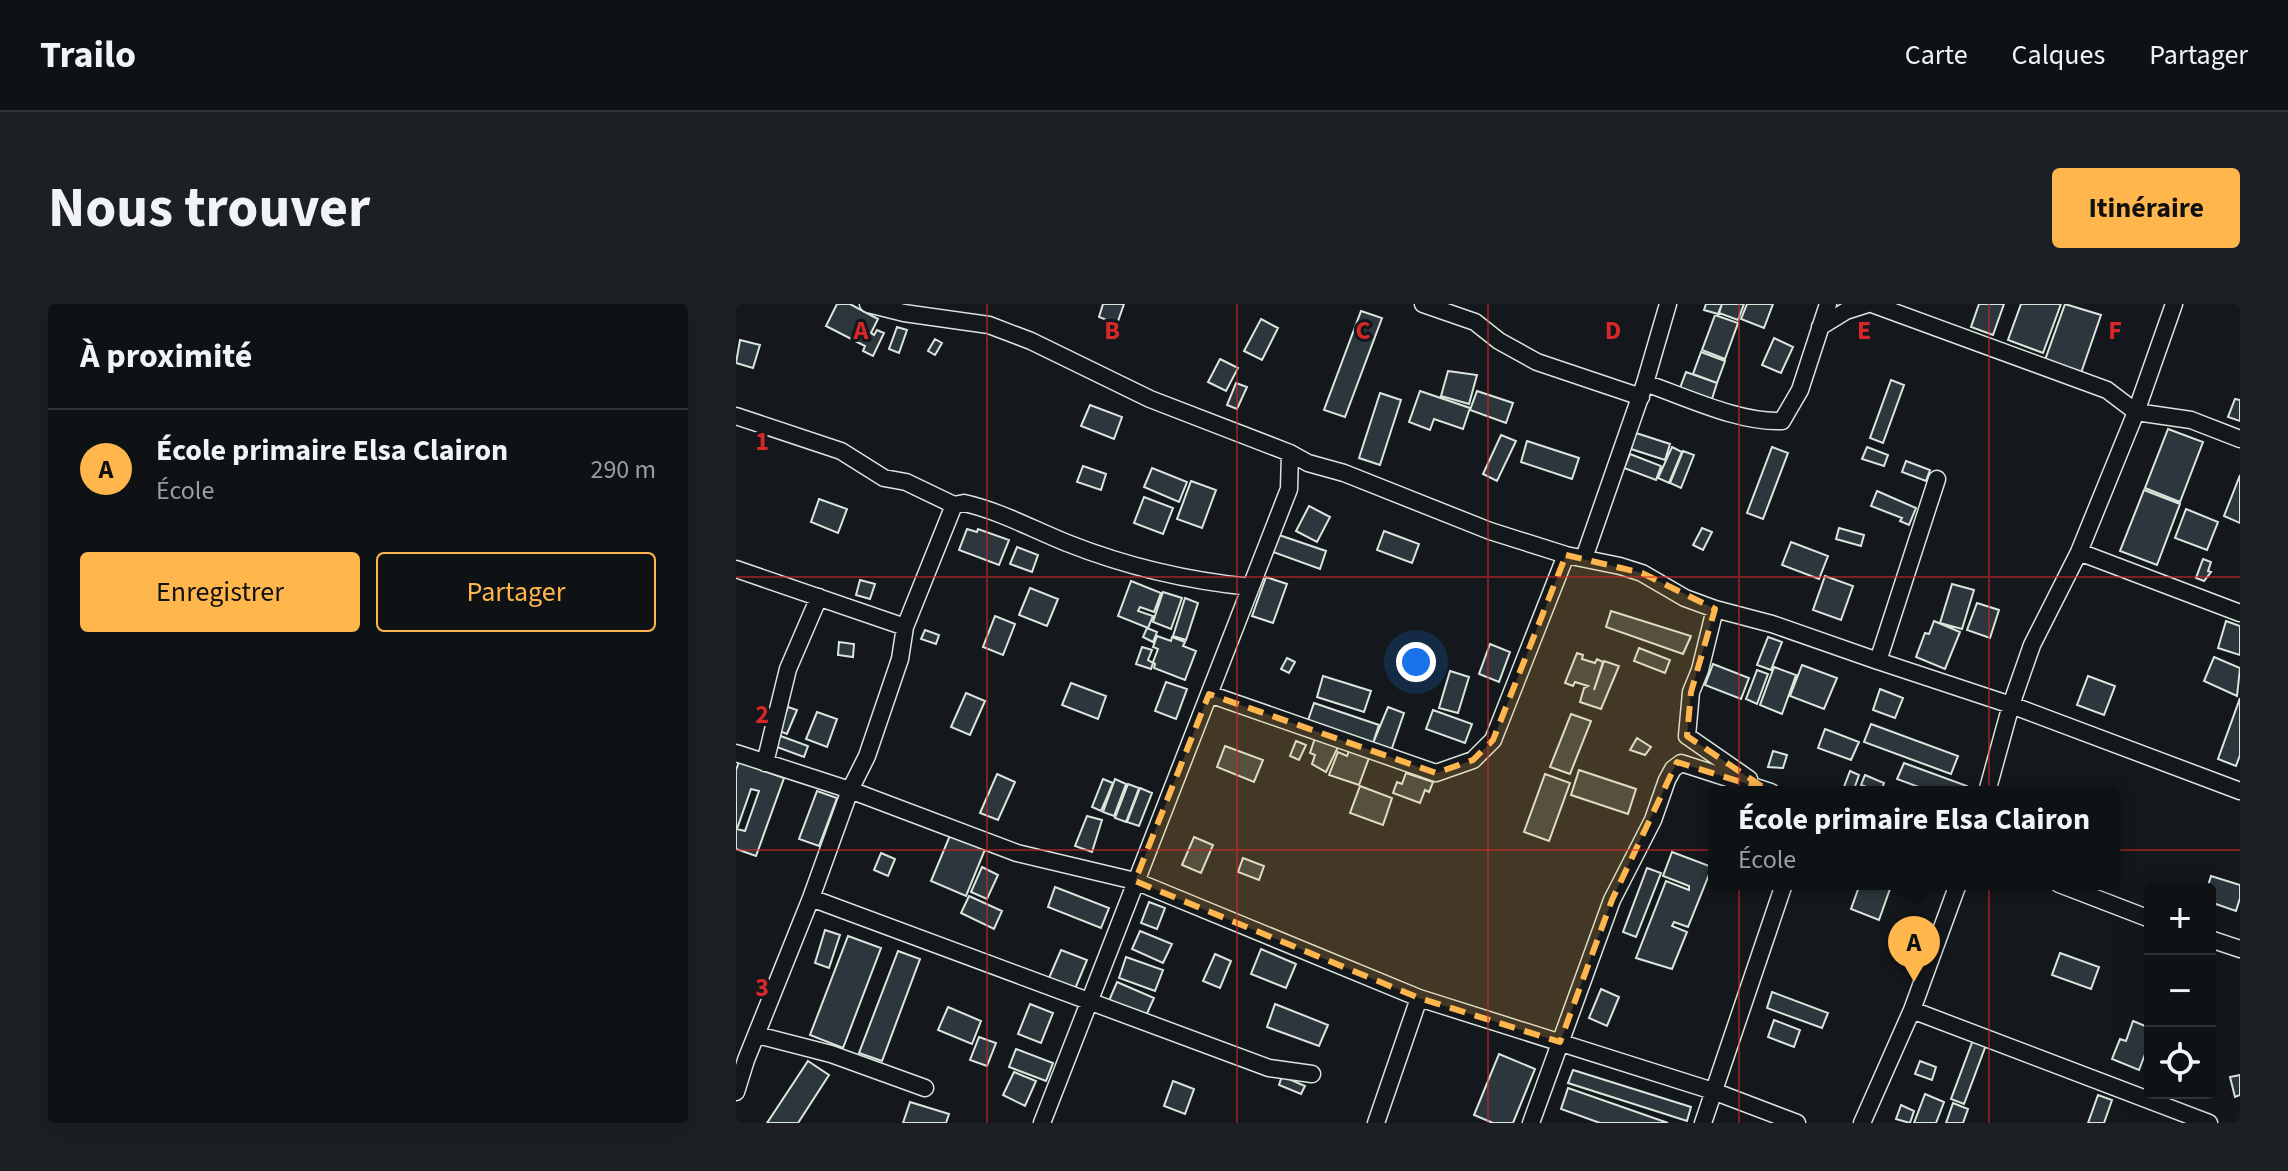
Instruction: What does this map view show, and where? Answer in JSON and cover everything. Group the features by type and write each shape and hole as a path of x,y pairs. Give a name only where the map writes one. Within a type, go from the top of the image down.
{"street":[{"path":"868,304 904,313 989,325 1031,341 1150,399 1290,453 1308,463 1344,473 1490,531 1566,555 1642,573 1685,598 1715,609 1772,624 2011,705 2240,791"},
{"path":"1423,304 1475,322 1499,341 1537,362 1765,422 1782,421 1800,390 1828,304"},
{"path":"1584,558 1643,390 1668,304"},
{"path":"1820,327 1846,311 1870,304 2107,390 2136,412 2191,420 2240,439"},
{"path":"1989,786 2011,705 2032,645 2079,552 2136,412 2174,304"},
{"path":"736,416 841,451 884,478 906,482 954,505 975,505 1103,556 1175,574 1251,587"},
{"path":"1042,1123 1289,489 1290,453"},
{"path":"1878,661 1937,479"},
{"path":"736,1092 850,790 867,756 896,673 905,627 954,505"},
{"path":"2079,552 2240,613"},
{"path":"1209,694 1436,773 1473,760 1493,740 1566,555"},
{"path":"736,569 905,627"},
{"path":"765,763 788,669 819,597"},
{"path":"1715,609 1700,670 1691,692 1687,736 1761,786"},
{"path":"736,753 850,790 1017,853 1135,881 1419,998 1713,1091 1797,1123"},
{"path":"1531,1123 1612,900 1653,820 1673,769 1681,763 1753,786"},
{"path":"1703,1123 1782,890"},
{"path":"1862,1123 1912,1010 1956,890"},
{"path":"2075,890 2144,917"},
{"path":"811,898 1269,1068 1312,1074"},
{"path":"2216,941 2240,949"},
{"path":"1376,1123 1419,998"},
{"path":"1912,1010 2209,1123"},
{"path":"757,1035 831,1054 925,1088"}],"highlighted area":[{"path":"1566,555 1642,573 1715,609 1691,692 1687,736 1767,790 1677,762 1612,900 1560,1042 1419,998 1135,881 1209,694 1436,773 1473,760 1493,740"}],"building":[{"path":"837,304 850,304 878,319 871,333 874,335 877,330 884,333 873,356 863,351 865,346 826,326"},
{"path":"1103,304 1124,304 1117,324 1099,317"},
{"path":"1706,304 1722,304 1718,314 1704,310"},
{"path":"1722,304 1744,304 1738,320 1719,313"},
{"path":"1747,304 1773,304 1764,328 1741,319"},
{"path":"1979,304 2004,304 1993,335 1971,327"},
{"path":"2021,304 2061,304 2043,353 2008,340"},
{"path":"2065,304 2101,315 2081,373 2045,360"},
{"path":"1361,311 1382,318 1345,417 1324,410"},
{"path":"1715,315 1738,323 1725,359 1702,350"},
{"path":"1261,319 1278,328 1262,360 1244,351"},
{"path":"897,327 907,330 899,353 889,349"},
{"path":"1774,338 1793,347 1781,373 1762,365"},
{"path":"935,339 942,343 935,355 928,351"},
{"path":"740,340 760,345 753,368 736,363"},
{"path":"1701,352 1725,361 1717,383 1693,374"},
{"path":"1220,359 1238,368 1226,391 1208,382"},
{"path":"1448,371 1477,375 1469,404 1441,396"},
{"path":"1686,372 1717,383 1712,399 1680,388"},
{"path":"1891,380 1904,385 1883,443 1870,438"},
{"path":"1236,383 1247,387 1237,409 1227,405"},
{"path":"1420,391 1470,408 1463,429 1434,419 1430,430 1409,422"},
{"path":"1477,391 1513,403 1506,423 1470,410"},
{"path":"1380,393 1401,400 1380,465 1359,458"},
{"path":"2235,399 2240,400 2240,421 2228,417"},
{"path":"1090,405 1122,417 1114,439 1081,426"},
{"path":"2168,429 2203,442 2180,502 2145,488"},
{"path":"1636,433 1670,444 1665,460 1631,449"},
{"path":"1501,435 1516,441 1497,481 1483,474"},
{"path":"1527,441 1579,458 1572,479 1521,462"},
{"path":"1672,447 1682,452 1669,483 1658,478"},
{"path":"1772,447 1788,453 1763,519 1747,513"},
{"path":"1867,447 1888,455 1884,466 1862,459"},
{"path":"1683,451 1694,455 1681,488 1670,483"},
{"path":"1630,454 1661,466 1656,480 1624,468"},
{"path":"1906,461 1930,470 1926,481 1902,472"},
{"path":"1083,466 1106,474 1101,490 1077,482"},
{"path":"1152,468 1187,482 1179,502 1144,487"},
{"path":"2240,475 2240,523 2224,516"},
{"path":"1191,481 1216,490 1202,528 1177,519"},
{"path":"2144,490 2180,504 2157,565 2120,551"},
{"path":"1877,491 1916,508 1909,525 1900,521 1902,518 1871,506"},
{"path":"1144,497 1173,508 1163,534 1134,523"},
{"path":"819,499 847,509 838,533 811,522"},
{"path":"1309,506 1330,517 1317,542 1296,531"},
{"path":"2186,509 2218,522 2207,550 2175,538"},
{"path":"1702,528 1712,532 1703,550 1693,545"},
{"path":"1839,528 1864,535 1861,546 1836,539"},
{"path":"967,529 977,532 978,529 1009,540 999,565 959,550"},
{"path":"1384,531 1419,544 1412,563 1377,550"},
{"path":"1279,535 1326,551 1320,569 1273,552"},
{"path":"1791,542 1828,556 1819,579 1782,565"},
{"path":"1017,547 1038,555 1032,572 1010,564"},
{"path":"2203,559 2211,562 2208,571 2211,572 2204,581 2196,578"},
{"path":"1825,576 1853,586 1841,620 1813,610"},
{"path":"1266,577 1287,584 1273,623 1252,616"},
{"path":"860,580 875,584 870,599 856,595"},
{"path":"1131,581 1161,593 1154,612 1140,607 1138,611 1153,616 1148,628 1118,616"},
{"path":"1952,584 1974,590 1962,629 1940,623"},
{"path":"1030,588 1058,599 1047,626 1019,615"},
{"path":"1163,592 1182,598 1171,629 1153,622"},
{"path":"1185,598 1198,603 1186,640 1173,636"},
{"path":"1977,603 1999,610 1990,638 1967,630"},
{"path":"1611,611 1691,636 1683,654 1606,627"},
{"path":"995,616 1015,624 1003,655 983,647"},
{"path":"1934,621 1960,632 1945,669 1916,657 1925,633 1929,634"},
{"path":"2226,621 2240,626 2240,655 2218,648"},
{"path":"1147,628 1157,632 1153,642 1143,637"},
{"path":"925,630 939,635 936,644 921,639"},
{"path":"1157,636 1185,642 1183,646 1196,651 1185,680 1154,668 1158,649 1153,647"},
{"path":"1768,637 1782,642 1771,670 1757,665"},
{"path":"839,642 854,644 853,657 838,655"},
{"path":"1490,644 1510,652 1499,682 1479,674"},
{"path":"1142,647 1152,650 1148,660 1153,663 1151,669 1136,664"},
{"path":"1639,648 1670,660 1665,673 1634,661"},
{"path":"1577,653 1583,655 1582,659 1603,662 1594,690 1604,661 1619,666 1601,709 1580,702 1584,688 1588,686 1565,683"},
{"path":"2214,657 2240,668 2237,696 2204,681"},
{"path":"1287,658 1295,662 1289,673 1281,669"},
{"path":"1713,664 1749,678 1741,699 1705,685"},
{"path":"1802,665 1837,678 1824,709 1790,696"},
{"path":"1774,667 1796,675 1782,714 1760,705"},
{"path":"1757,670 1768,674 1757,704 1746,699"},
{"path":"1450,671 1469,677 1458,713 1439,708"},
{"path":"1323,676 1371,691 1364,712 1317,697"},
{"path":"2088,676 2115,686 2104,715 2077,705"},
{"path":"1166,682 1187,689 1176,719 1155,711"},
{"path":"1071,683 1106,696 1098,719 1062,705"},
{"path":"1880,689 1903,698 1895,718 1873,710"},
{"path":"966,693 985,701 970,735 951,727"},
{"path":"2240,698 2240,755 2236,766 2218,759"},
{"path":"1314,703 1379,725 1373,743 1306,726"},
{"path":"788,707 797,710 787,734 779,731"},
{"path":"1388,707 1404,713 1391,751 1373,743"},
{"path":"1433,710 1472,724 1465,743 1426,729"},
{"path":"817,712 837,719 827,747 806,739"},
{"path":"1571,714 1591,721 1570,774 1550,767"},
{"path":"1871,724 1958,756 1951,774 1864,742"},
{"path":"1825,729 1859,742 1851,760 1818,748"},
{"path":"778,735 808,746 804,757 774,746"},
{"path":"1315,738 1339,745 1326,772 1312,764 1315,755 1310,753"},
{"path":"1637,738 1651,747 1645,755 1630,750"},
{"path":"1296,741 1306,745 1299,760 1290,756"},
{"path":"1225,746 1263,760 1254,782 1217,767"},
{"path":"1349,751 1369,758 1359,785 1329,775 1338,752 1347,756"},
{"path":"1773,751 1787,755 1783,768 1768,767"},
{"path":"739,762 784,778 756,856 736,849 736,770","holes":["751,789 759,791 745,831 737,829"]},
{"path":"1904,763 1967,786 1916,786 1897,779"},
{"path":"1579,770 1636,789 1628,814 1571,795"},
{"path":"1850,771 1859,775 1855,786 1844,786"},
{"path":"1406,773 1433,782 1429,792 1425,790 1420,803 1393,793 1397,782 1402,784"},
{"path":"997,774 1015,782 998,820 980,813"},
{"path":"1545,774 1570,783 1549,841 1524,832"},
{"path":"1865,775 1884,783 1883,786 1861,785"},
{"path":"1103,779 1113,783 1101,811 1092,807"},
{"path":"1115,779 1126,784 1114,816 1103,812"},
{"path":"1128,784 1139,788 1126,822 1115,818"},
{"path":"1360,786 1392,798 1383,825 1350,813"},
{"path":"1140,788 1152,793 1139,826 1127,822"},
{"path":"817,791 837,798 819,846 799,839"},
{"path":"1087,816 1102,820 1092,852 1075,846"},
{"path":"951,833 986,847 966,896 931,881"},
{"path":"1194,837 1213,845 1201,873 1182,865"},
{"path":"1672,852 1708,866 1708,877 1688,927 1674,922 1672,926 1687,932 1672,969 1636,958 1666,881 1689,890 1689,886 1663,876"},
{"path":"881,853 895,859 888,876 874,870"},
{"path":"1243,858 1264,866 1259,880 1238,872"},
{"path":"982,867 998,875 987,899 971,892"},
{"path":"1647,868 1661,873 1636,937 1623,932"},
{"path":"2211,876 2240,885 2236,911 2216,904 2216,883 2209,883"},
{"path":"1055,887 1109,908 1101,928 1048,907"},
{"path":"1858,890 1890,890 1879,920 1851,909"},
{"path":"969,896 1002,911 994,929 961,913"},
{"path":"1149,902 1165,908 1157,929 1141,923"},
{"path":"825,930 840,935 829,968 815,963"},
{"path":"1140,931 1172,944 1163,963 1132,949"},
{"path":"848,936 881,948 843,1048 810,1035"},
{"path":"1261,949 1296,964 1286,988 1251,974"},
{"path":"1061,950 1087,960 1075,989 1049,978"},
{"path":"898,951 920,959 882,1061 859,1053"},
{"path":"2060,953 2099,967 2091,989 2052,975"},
{"path":"1215,954 1231,961 1220,988 1203,981"},
{"path":"1126,957 1163,970 1155,991 1119,978"},
{"path":"1117,982 1154,998 1145,1018 1108,1003"},
{"path":"1601,989 1619,997 1607,1026 1589,1018"},
{"path":"1772,992 1828,1013 1822,1028 1767,1008"},
{"path":"1030,1004 1053,1013 1041,1043 1018,1034"},
{"path":"1275,1004 1328,1025 1319,1046 1267,1027"},
{"path":"948,1007 981,1021 972,1044 938,1030"},
{"path":"1774,1020 1800,1030 1794,1047 1768,1037"},
{"path":"2133,1021 2144,1026 2144,1057 2139,1070 2112,1059 2120,1039 2126,1041"},
{"path":"979,1037 996,1043 987,1066 970,1060"},
{"path":"1973,1040 1986,1045 1964,1104 1951,1099"},
{"path":"1016,1049 1053,1063 1046,1081 1009,1067"},
{"path":"1499,1054 1535,1069 1513,1123 1493,1123 1474,1115"},
{"path":"808,1061 829,1075 798,1123 767,1123"},
{"path":"1920,1061 1936,1067 1932,1080 1915,1074"},
{"path":"1573,1070 1691,1107 1687,1121 1568,1083"},
{"path":"1014,1072 1036,1081 1025,1106 1003,1095"},
{"path":"2240,1075 2240,1095 2235,1097 2230,1077"},
{"path":"1282,1076 1305,1086 1301,1094 1279,1085"},
{"path":"1173,1081 1194,1089 1185,1114 1164,1106"},
{"path":"1568,1088 1668,1123 1600,1123 1561,1109"},
{"path":"1925,1094 1944,1102 1936,1123 1914,1123"},
{"path":"2098,1095 2112,1100 2104,1123 2088,1123"},
{"path":"910,1102 949,1114 946,1123 903,1123"},
{"path":"1953,1103 1968,1109 1963,1123 1946,1123"},
{"path":"1901,1105 1914,1111 1910,1123 1896,1119"}],"place":[{"name":"École primaire Elsa Clairon","path":"1914,982"}]}
